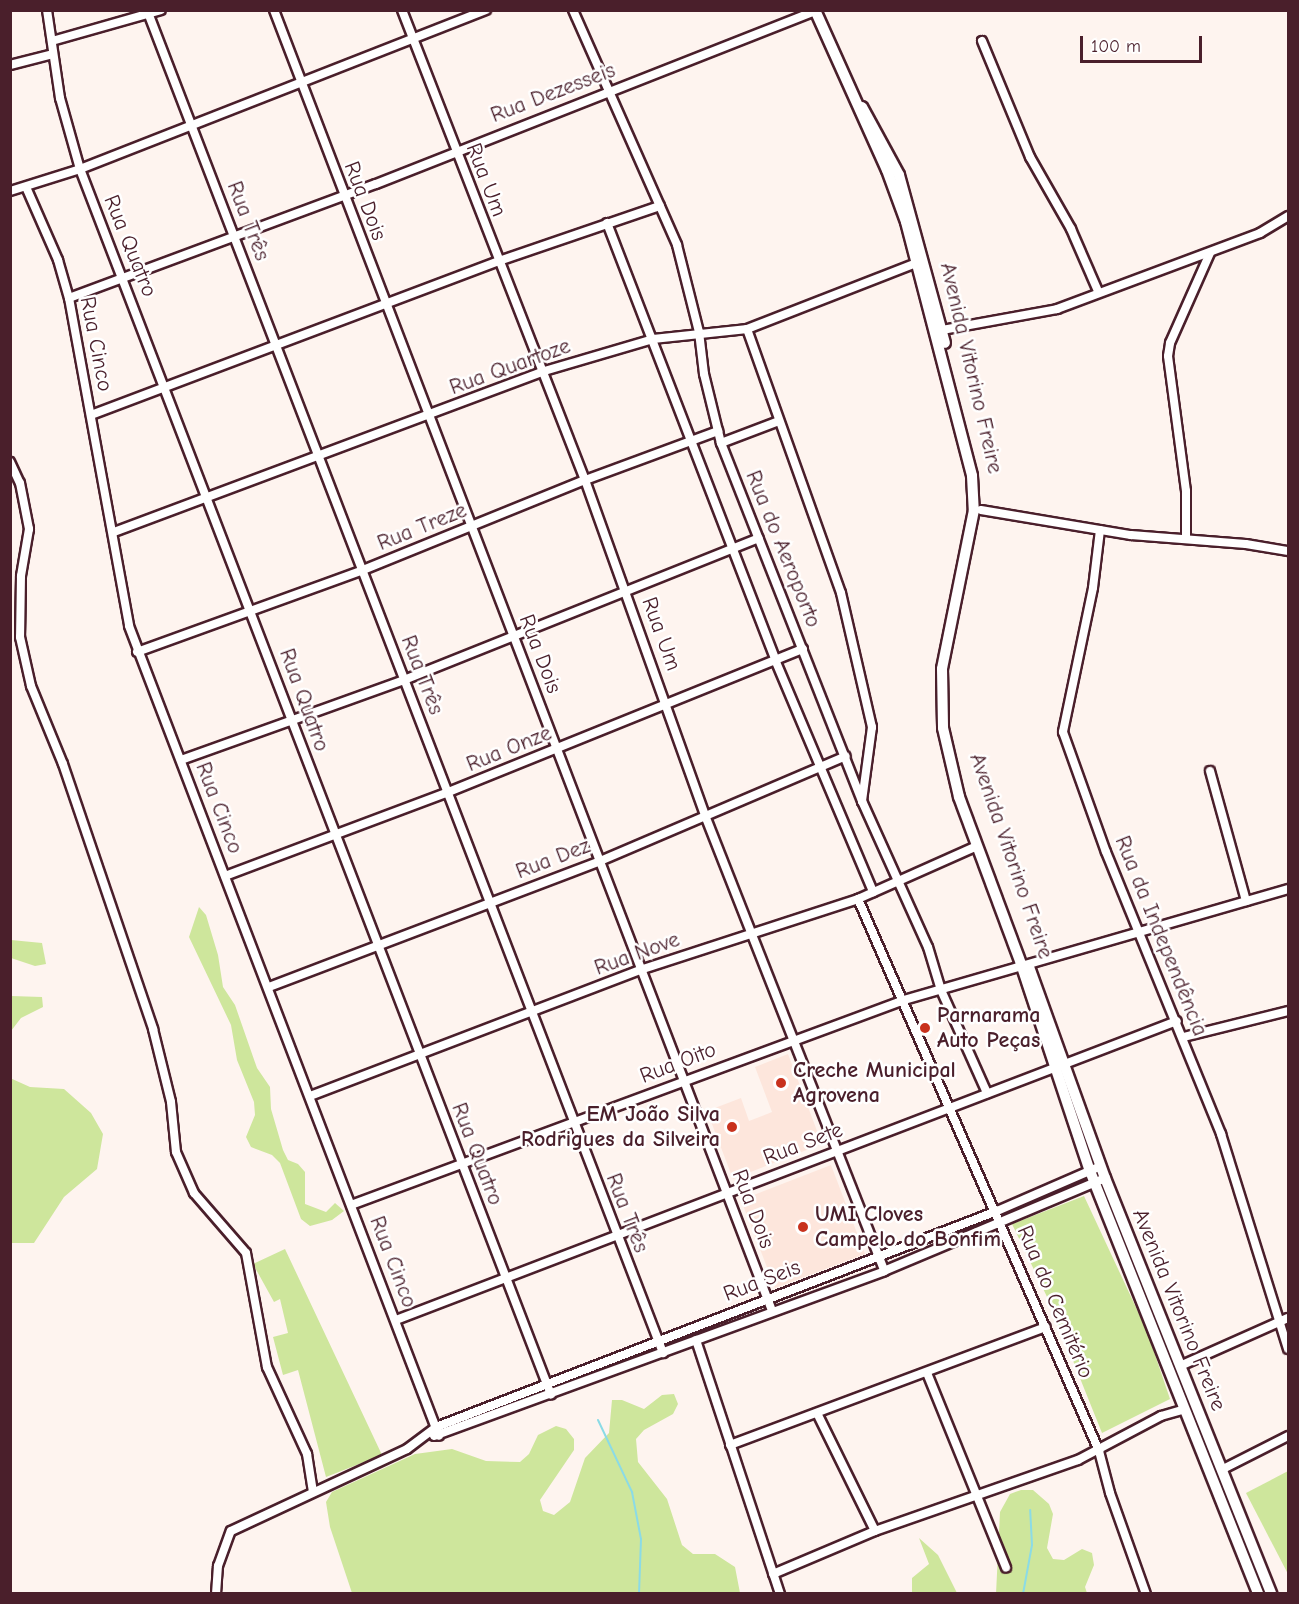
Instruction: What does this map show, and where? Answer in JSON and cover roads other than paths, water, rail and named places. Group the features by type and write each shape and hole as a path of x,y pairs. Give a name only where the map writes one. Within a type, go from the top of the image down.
{"street":[{"name":"Rua Quatro","path":"47,10 66,125 80,169 166,386 334,834 551,1395"},
{"path":"52,41 161,10"},
{"name":"Rua Dois","path":"274,10 772,1311"},
{"name":"Rua Um","path":"402,10 541,372 585,480 668,705 706,818 884,1271"},
{"path":"10,191 80,169 486,10"},
{"name":"Rua do Aeroporto","path":"573,10 676,245 699,332 721,443 862,801 895,881 927,947 941,990 987,1093"},
{"name":"Rua Dezesseis","path":"69,298 343,195 455,150 609,94 664,68 708,55 815,11"},
{"name":"Avenida Vitorino Freire","path":"815,11 844,80 887,170 921,261 942,330 976,463 981,510 949,654 947,705 961,784 1024,963 1054,1068 1090,1171 1100,1181 1180,1366 1271,1593"},
{"name":"Rua Três","path":"148,13 320,457 616,1237 663,1353"},
{"path":"982,41 1030,158 1071,229 1098,291"},
{"path":"10,65 53,54"},
{"name":"Rua Cinco","path":"26,187 58,260 69,298 114,532 125,611 137,652 181,760 437,1432"},
{"path":"91,415 499,261 660,206"},
{"path":"942,330 1034,315 1210,253 1260,233 1288,216"},
{"path":"607,223 653,339 689,440 735,548 776,662 873,892"},
{"path":"1186,539 1186,491 1168,356 1170,343 1210,253"},
{"name":"Avenida Vitorino Freire","path":"921,261 966,444 974,493 942,669 941,699 947,754 977,846 1066,1065 1101,1166 1100,1181 1185,1409 1258,1593"},
{"name":"Rua Quartoze","path":"114,532 430,416 541,372 653,339 699,332 747,329 921,261"},
{"path":"747,329 829,553 867,698 872,747 862,801"},
{"path":"721,443 779,421"},
{"name":"Rua Treze","path":"137,652 363,570 585,480 718,431"},
{"path":"10,462 20,483 29,529 21,576 20,637 31,686 63,764 153,1029 171,1102 176,1152 194,1192 246,1253 267,1367 307,1454 313,1491"},
{"path":"981,510 1100,530 1288,551"},
{"name":"Rua da Independência","path":"1100,530 1093,588 1064,732 1106,852 1184,1037 1221,1134 1278,1323 1288,1349"},
{"path":"181,760 404,680 759,538"},
{"name":"Rua Onze","path":"225,876 447,793 776,662 803,649"},
{"name":"Rua Dez","path":"268,987 600,861 706,818 846,756"},
{"path":"1210,771 1246,901"},
{"name":"Rua Nove","path":"310,1096 643,969 858,899 977,846"},
{"path":"1024,963 1288,889"},
{"name":"Rua do Cemitério","path":"858,899 997,1212 1099,1451 1110,1493 1146,1593"},
{"name":"Rua Oito","path":"351,1205 574,1125 683,1080 792,1039 904,1000 1024,963"},
{"path":"1184,1037 1288,1011"},
{"path":"1054,1068 1177,1021"},
{"name":"Rua Sete","path":"396,1320 616,1237 949,1106 1054,1068"},
{"name":"Rua Seis","path":"437,1432 547,1385 767,1298 997,1212 1101,1166"},
{"path":"216,1593 224,1542 239,1526 428,1436 551,1395 884,1271 1002,1224 1100,1181"},
{"path":"1180,1366 1288,1318"},
{"path":"730,1445 1046,1327"},
{"path":"696,1340 780,1593"},
{"path":"927,1373 979,1496 1006,1568"},
{"path":"773,1574 875,1531 979,1496 1099,1451 1161,1416 1185,1409"},
{"path":"817,1413 875,1531"},
{"path":"1223,1469 1288,1436"}],"waterway":[{"path":"598,1420 632,1492 641,1539 639,1594"},
{"path":"1023,1594 1032,1545 1030,1510"}],"place":[{"name":"Parnarama Auto Peças","path":"925,1028"},
{"name":"Creche Municipal Agrovena","path":"781,1083"},
{"name":"EM João Silva Rodrigues da Silveira","path":"732,1127"},
{"name":"UMI Cloves Campelo do Bonfim","path":"803,1227"}]}
